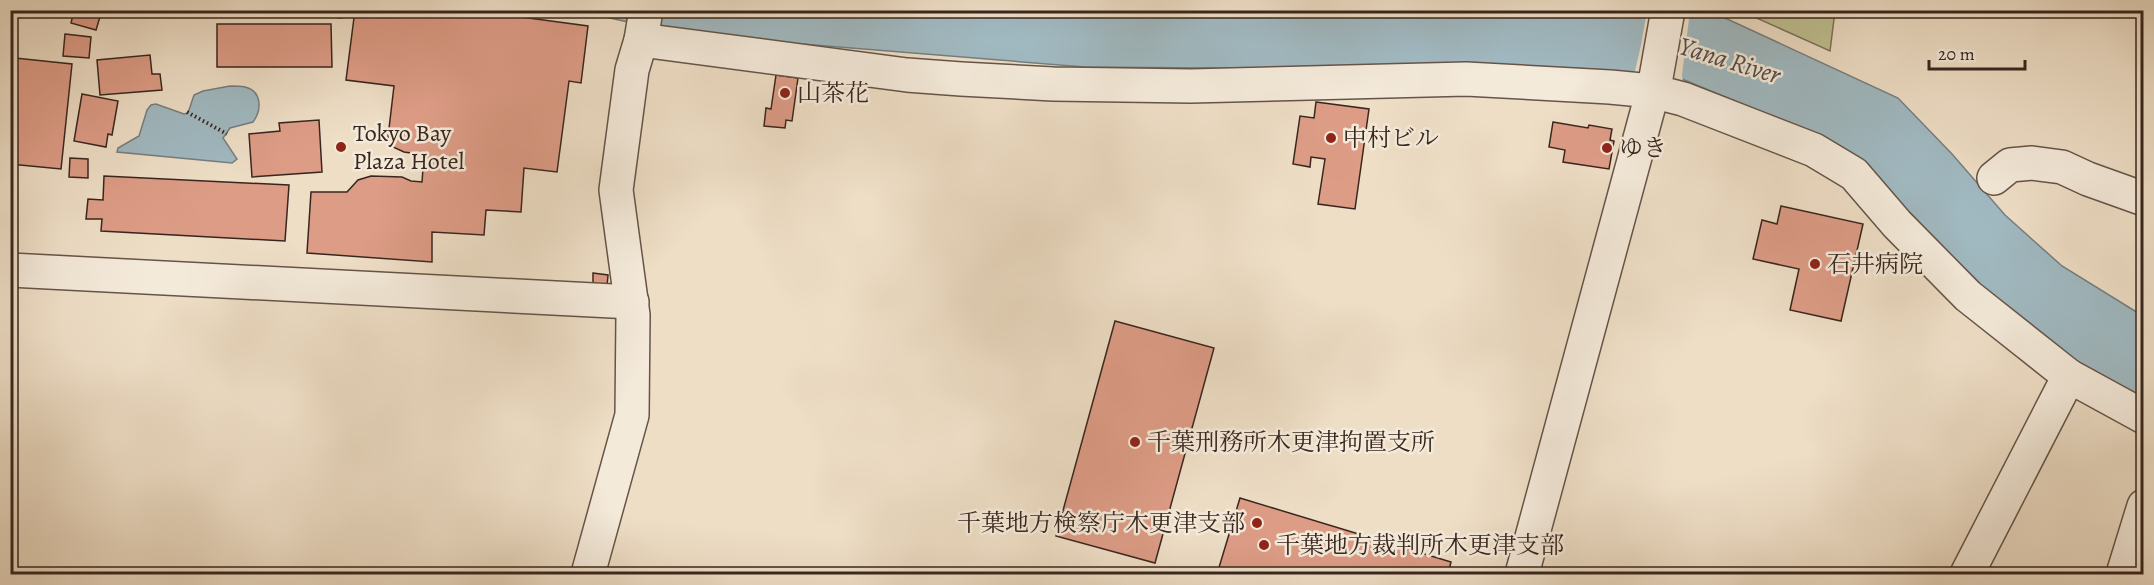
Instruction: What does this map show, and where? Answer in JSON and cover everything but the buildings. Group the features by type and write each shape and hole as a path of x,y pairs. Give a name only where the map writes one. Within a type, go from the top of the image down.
{"street":[{"path":"1522,574 1653,87 1668,10"},
{"path":"588,574 632,415 633,315 616,190 632,70 644,27 907,75 1053,84 1191,86 1466,79 1653,87 1814,150 1854,174 1897,225 1968,296 2068,376 2144,417"},
{"path":"1994,178 2010,165 2032,163 2062,166 2088,179 2144,199"},
{"path":"10,270 632,302"},
{"path":"1967,574 2068,376"},
{"path":"2123,574 2144,506"}],"path":[{"path":"187,112 227,134"}],"green space":[{"path":"1741,11 1835,11 1830,51"}],"water":[{"name":"Yana River","path":"585,11 1710,11 1898,98 1952,154 2005,215 2062,266 2143,316 2143,403 2083,368 1974,284 1818,135 1682,79 1620,71 1084,67 802,44 798,48 660,29"},
{"path":"230,86 251,89 255,92 259,102 258,112 253,122 230,128 223,138 237,159 232,163 117,152 118,148 139,136 147,110 151,105 156,104 184,114 188,113 194,95"}],"pier":[{"path":"1647,11 1690,11 1683,82 1634,75"}],"place":[{"name":"山茶花","path":"785,93"},
{"name":"中村ビル","path":"1331,138"},
{"name":"Tokyo Bay Plaza Hotel","path":"341,147"},
{"name":"ゆき","path":"1607,148"},
{"name":"石井病院","path":"1815,264"},
{"name":"千葉刑務所木更津拘置支所","path":"1135,442"},
{"name":"千葉地方検察庁木更津支部","path":"1257,523"},
{"name":"千葉地方裁判所木更津支部","path":"1264,545"}]}
